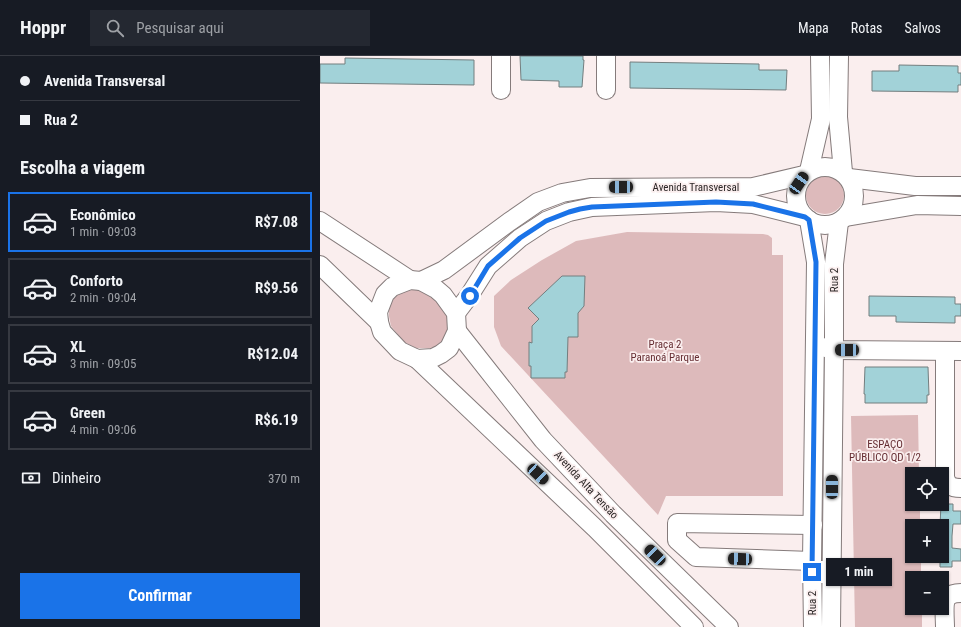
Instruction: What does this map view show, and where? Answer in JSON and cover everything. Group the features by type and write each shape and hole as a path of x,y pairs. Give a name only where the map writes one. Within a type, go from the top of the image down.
{"street":[{"path":"501,56 501,90"},
{"path":"606,56 606,90"},
{"path":"807,218 799,209 796,201 796,192 799,183 806,173 821,118 820,56"},
{"path":"839,56 838,117 846,175 853,185 855,194 851,210 842,219"},
{"name":"Avenida Transversal","path":"416,280 444,270 538,202 562,193 590,188 753,186 806,173 817,167 826,166 835,168 846,175 915,186 961,186"},
{"name":"Avenida Transversal","path":"456,313 470,296 488,266 520,238 546,221 569,212 592,207 716,202 753,204 807,218 816,224 824,225 832,224 842,219 917,205 961,206"},
{"name":"Rua 2","path":"807,218 816,262 812,560 813,627"},
{"name":"Rua 2","path":"831,627 834,264 842,219"},
{"path":"320,221 416,280 436,289 443,295 456,313 457,331 449,348 433,358 417,359 400,351 382,332 379,322 378,312 385,294 392,287 416,280"},
{"path":"320,265 379,322"},
{"name":"Avenida Alta Tensão","path":"457,331 544,440 613,514 729,627"},
{"path":"815,344 834,350 953,351 945,476 946,482 949,485 953,488 961,488"},
{"name":"Avenida Alta Tensão","path":"417,359 595,528 694,627"},
{"path":"812,560 696,558 677,540 677,523 813,526"},
{"path":"945,627 946,600 948,596 961,593"}],"green space":[{"path":"825,176 835,179 841,185 844,195 841,205 835,211 825,214 815,211 809,205 806,195 809,185 815,179"},
{"name":"Praça 2 Paranoá Parque","path":"627,232 763,234 772,238 772,255 783,255 783,496 666,496 658,515 501,346 494,327 494,296 511,280 542,260 576,241"},
{"path":"412,288 429,291 450,318 450,331 446,341 438,346 430,348 416,348 404,342 391,326 389,307 394,297 400,291"},
{"name":"ESPAÇO PÚBLICO QD 1/2","path":"918,415 919,467 905,467 905,511 920,511 920,519 905,519 905,563 921,563 921,571 905,571 905,615 922,615 922,627 855,627 851,416"}],"building":[{"path":"520,56 583,56 582,87 559,87 559,81 521,80"},
{"path":"345,58 474,60 474,85 320,83 320,64 345,64"},
{"path":"630,62 759,64 759,70 787,70 786,90 630,88"},
{"path":"899,65 958,66 958,73 961,73 961,85 958,85 958,92 872,91 872,71 899,71"},
{"path":"562,276 585,276 584,306 578,313 578,337 568,337 567,372 565,372 565,378 531,378 531,366 529,366 529,342 532,343 532,326 539,319 528,308"},
{"path":"869,296 955,297 955,304 961,304 961,316 955,316 955,323 896,322 896,316 869,316"},
{"path":"865,367 928,367 929,395 927,395 927,403 865,403"},
{"path":"949,504 953,504 953,511 961,511 961,524 953,524 952,548 961,549 961,561 952,561 952,567 940,567 940,563 949,563 949,519 940,519 941,511 949,511"}],"route":[{"path":"470,296 488,266 520,238 546,221 569,212 592,207 716,202 753,204 805,217 809,220 816,262 812,572"}]}
